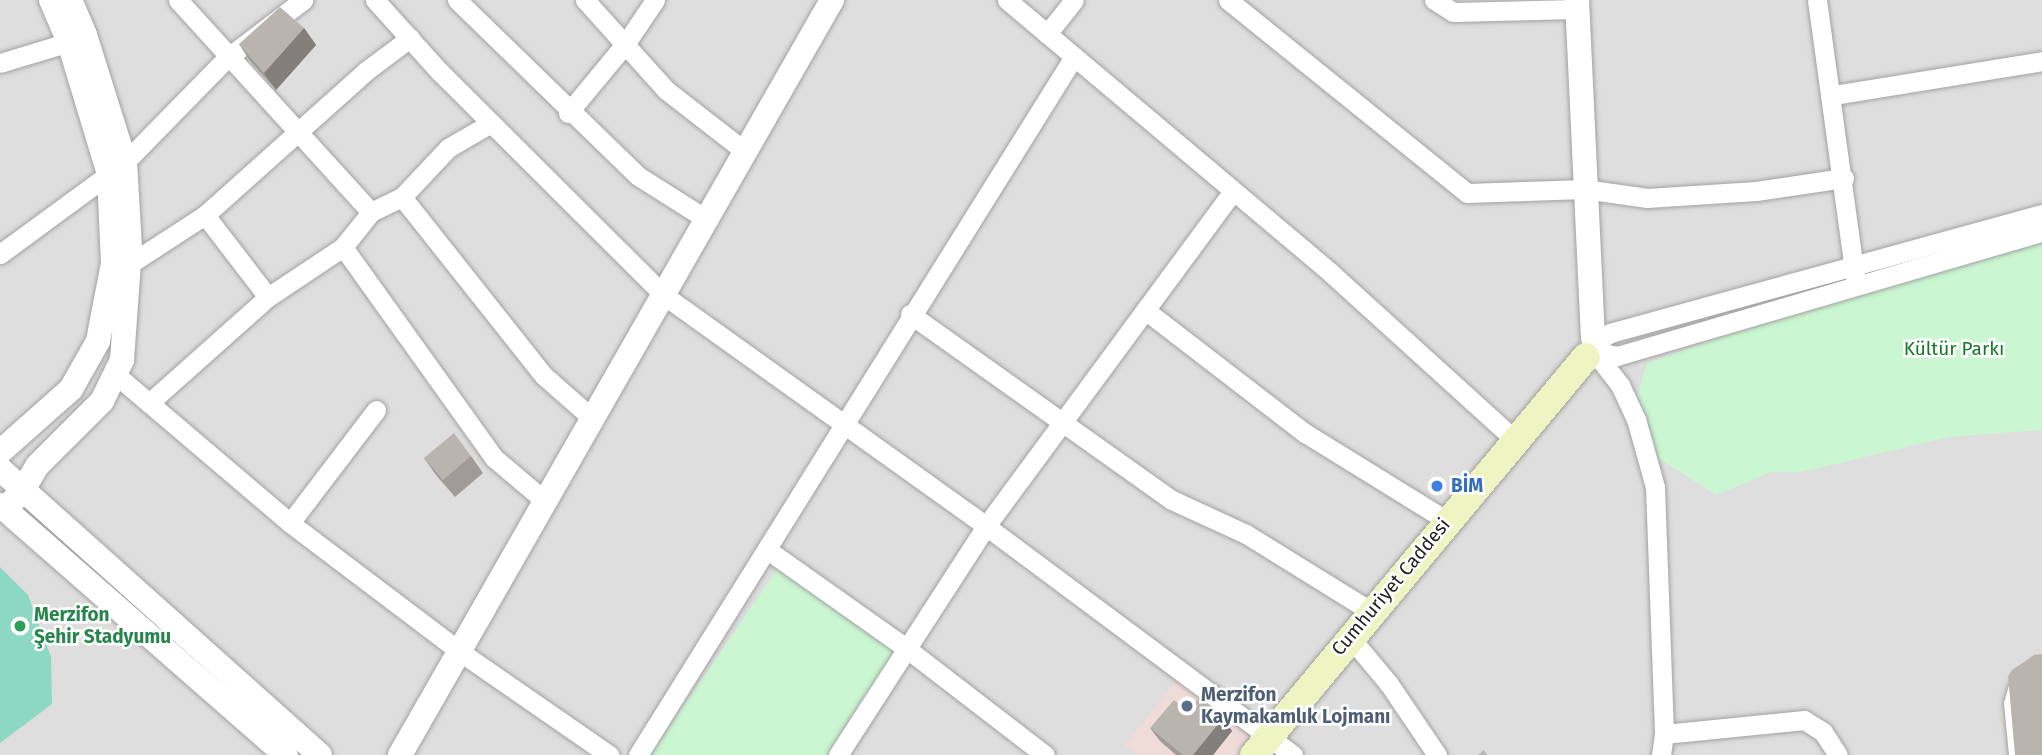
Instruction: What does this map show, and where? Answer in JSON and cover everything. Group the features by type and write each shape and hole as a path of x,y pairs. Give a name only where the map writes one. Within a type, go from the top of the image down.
{"main road":[{"name":"Cumhuriyet Caddesi","path":"1261,746 1514,439 1596,349"}],"street":[{"path":"0,452 71,389 98,341 113,263 117,168 51,0"},
{"path":"9,502 37,466 102,401 122,360 128,265 117,168 85,35 70,0"},
{"path":"0,254 117,168 227,58 303,0"},
{"path":"376,0 491,122 665,296 844,427 986,526 1261,746 1293,755"},
{"path":"457,0 568,113 638,176 708,220"},
{"path":"585,0 666,90 746,152"},
{"path":"568,113 626,43 655,0"},
{"path":"400,755 832,0"},
{"path":"1007,0 1233,191 1514,439"},
{"path":"1047,34 1074,0"},
{"path":"1228,0 1467,192 1584,189 1647,198 1755,191 1844,178"},
{"path":"1434,0 1453,12 1577,4 1584,189 1596,349 1620,386 1636,419 1655,487 1664,734 1661,755"},
{"path":"1817,0 1833,94 1857,286"},
{"path":"187,3 227,58 300,129 371,212"},
{"path":"128,265 205,215 300,129 410,38"},
{"path":"0,63 69,42"},
{"path":"638,755 769,551 910,314 1073,58"},
{"path":"1833,94 2042,61"},
{"path":"149,403 268,297 342,247 371,212 402,197 448,148 491,122"},
{"path":"838,755 986,526 1233,191"},
{"path":"402,197 544,376 593,419"},
{"path":"1596,349 1610,333 2042,214"},
{"path":"205,215 268,297"},
{"path":"1596,349 1617,356 2042,232"},
{"path":"342,247 494,458 546,502"},
{"path":"1146,310 1338,457 1446,520"},
{"path":"910,314 1172,500 1246,534 1370,611"},
{"path":"115,374 290,523 459,651 609,755"},
{"path":"290,523 376,410"},
{"path":"0,469 9,502 286,755"},
{"path":"9,502 320,755"},
{"path":"769,551 906,648 1045,755"},
{"path":"1349,636 1389,684 1437,755"},
{"path":"1664,734 1804,720 1823,732 1838,755"}],"lane":[{"path":"2014,755 2009,703 2022,675"}],"shaded area":[{"path":"0,0 2042,0 2042,755 0,755"},
{"name":"Merzifon Kaymakamlık Lojmanı","path":"1180,676 1255,736 1240,755 1137,755 1125,745"}],"green space":[{"name":"Kültür Parkı","path":"2042,223 2042,430 1949,437 1802,472 1771,472 1716,495 1655,456 1636,399 1647,363"},
{"name":"Merzifon Şehir Stadyumu","path":"0,567 28,595 51,657 52,704 0,743"},
{"path":"778,568 899,652 828,755 650,755"}],"building":[{"path":"280,7 304,28 264,73 239,44"},
{"path":"454,433 471,456 443,480 424,458"},
{"path":"2042,654 2042,755 2015,755 2008,676 2012,670 2034,655"},
{"path":"1199,698 1223,718 1193,755 1183,755 1150,728 1174,700 1188,712"}],"place":[{"name":"BİM","path":"1437,486"},
{"name":"Merzifon Şehir Stadyumu","path":"20,626"},
{"name":"Merzifon Kaymakamlık Lojmanı","path":"1187,706"}]}
